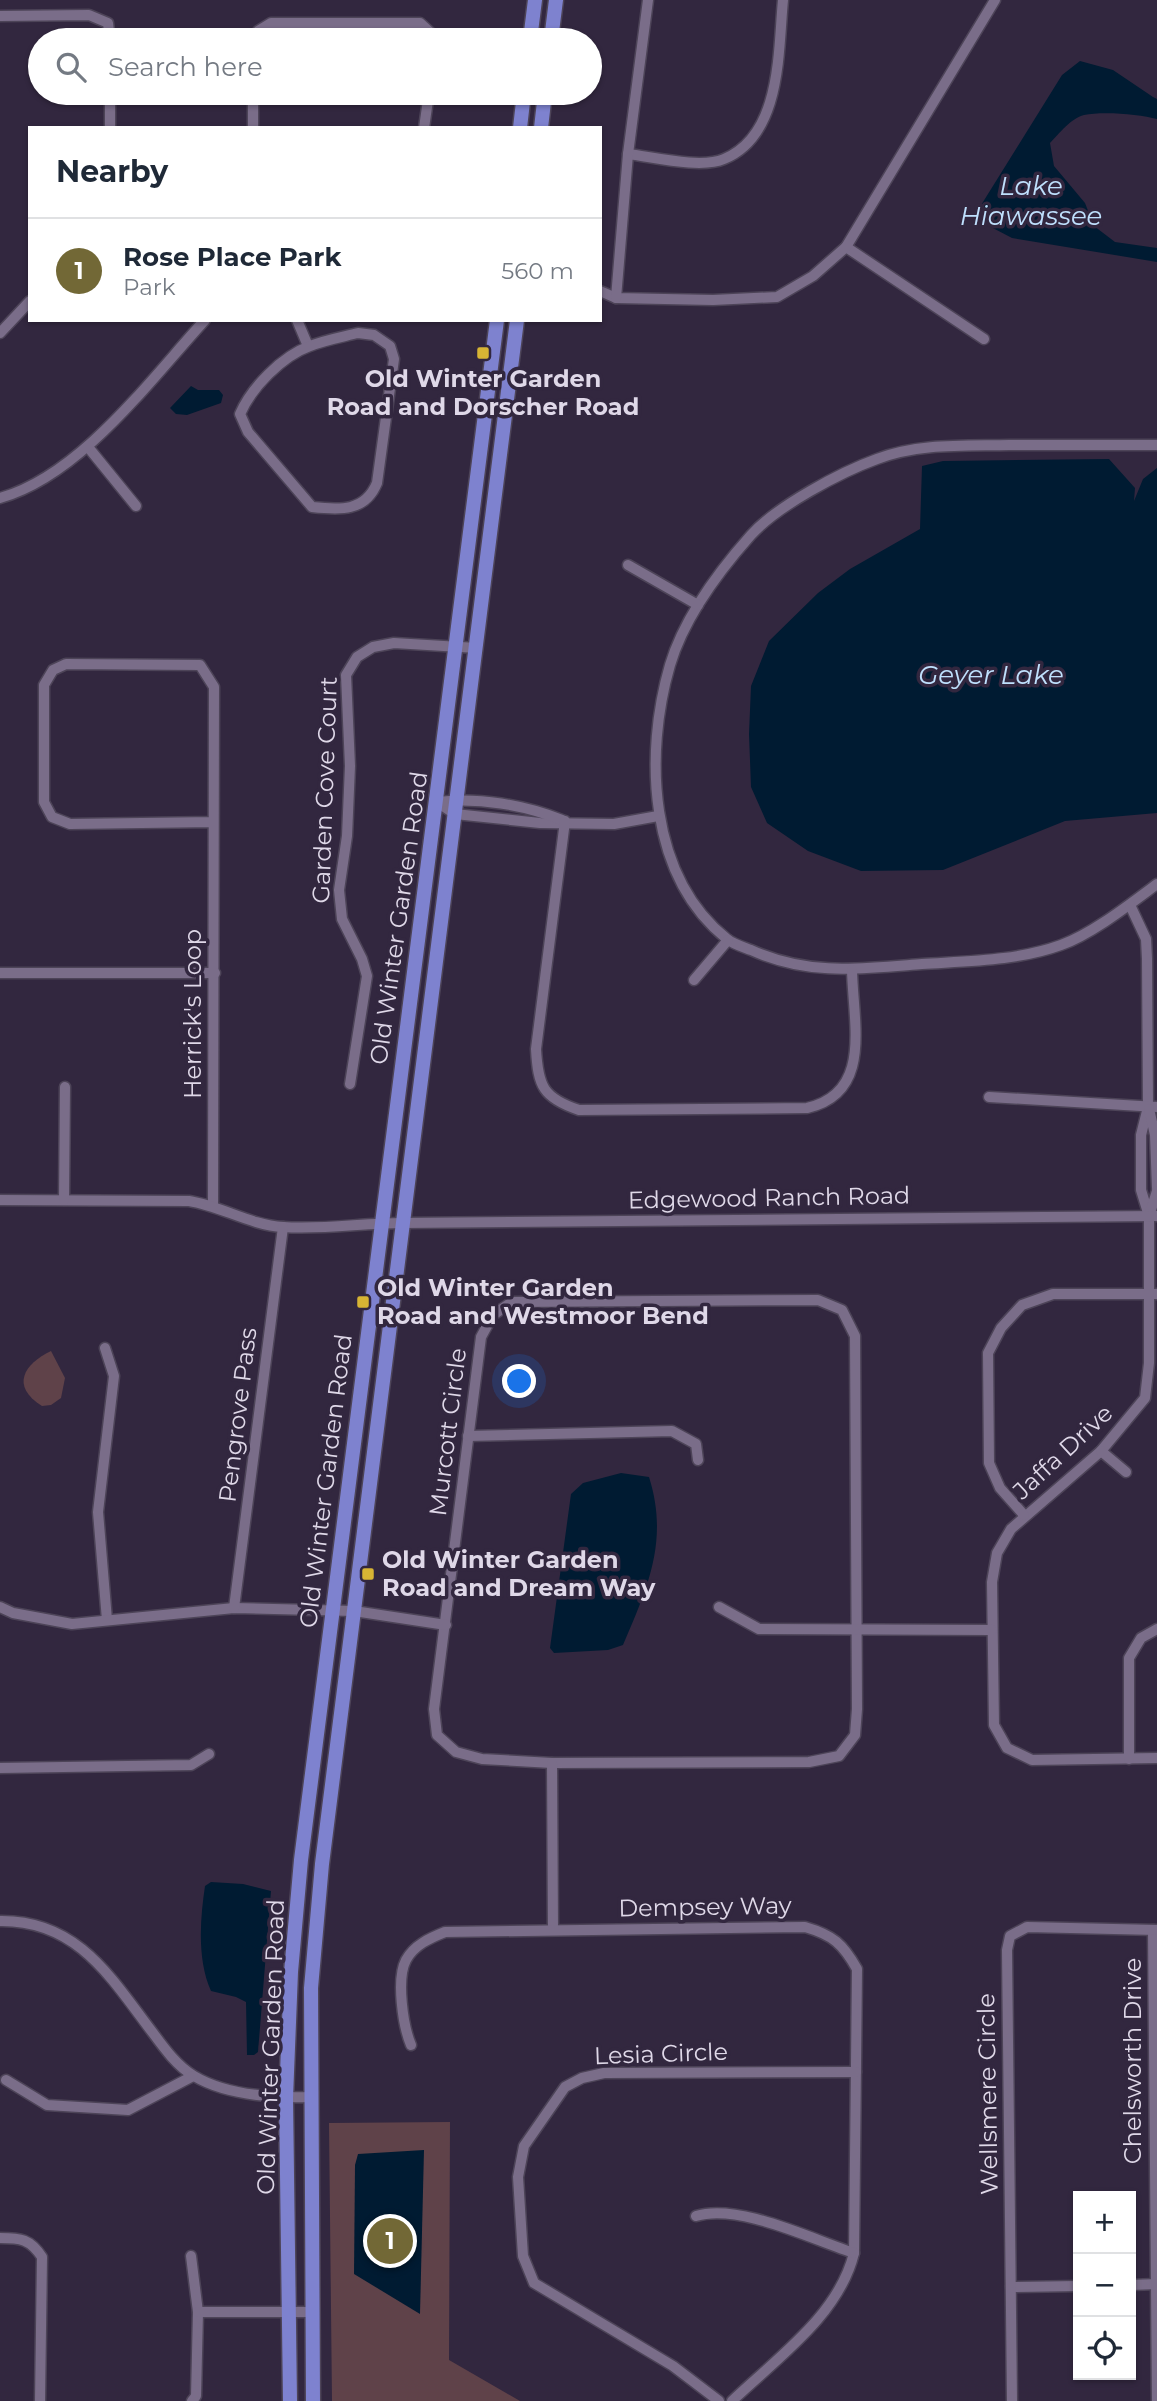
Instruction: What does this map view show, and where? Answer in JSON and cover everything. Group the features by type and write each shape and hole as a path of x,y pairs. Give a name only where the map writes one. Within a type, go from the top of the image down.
{"main road":[{"path":"532,28 535,0"},
{"path":"552,28 556,0"},
{"path":"520,126 523,105"},
{"path":"541,126 544,105"},
{"name":"Old Winter Garden Road","path":"290,2401 286,2098 290,1972 298,1888 497,322"},
{"name":"Old Winter Garden Road","path":"313,2401 309,2097 311,1988 322,1864 517,322"}],"street":[{"path":"616,298 628,154 648,0"},
{"path":"628,154 692,162 724,159 747,141 762,123 772,101 783,0"},
{"path":"602,291 616,298 777,297 813,276 846,247 995,0"},
{"path":"0,16 89,15 108,23 109,28"},
{"path":"263,28 271,23 420,23 425,28"},
{"path":"110,105 110,126"},
{"path":"253,105 253,126"},
{"path":"424,126 427,105"},
{"path":"846,247 984,339"},
{"path":"0,333 28,304"},
{"path":"0,498 52,476 88,447 203,322"},
{"path":"298,322 308,346"},
{"path":"358,334 374,335 390,346 394,359 377,483 371,496 358,506 336,510 312,507 248,432 240,414 247,399 270,375 308,346 358,334"},
{"path":"1157,444 936,446 879,458 843,474 799,499 753,533 698,604 671,664 656,760 658,816 681,878 694,902 727,940 779,963 806,969 852,970 1003,958 1062,945 1130,905 1157,884"},
{"path":"88,447 136,506"},
{"path":"628,565 698,604"},
{"name":"Garden Cove Court","path":"351,1084 368,976 342,919 339,890 347,836 351,766 346,675 357,657 373,647 394,643 477,648"},
{"name":"Herrick's Loop","path":"213,822 70,824 51,817 44,802 44,685 53,670 66,664 200,665 214,687 213,1205"},
{"path":"437,802 456,807 536,810 565,821 614,824 658,816"},
{"path":"565,821 536,1049 538,1078 554,1101 579,1110 807,1108 825,1104 848,1084 854,1063 852,970"},
{"path":"1130,905 1146,939 1157,1190 1153,1216"},
{"path":"694,980 727,940"},
{"path":"0,973 215,973"},
{"path":"64,1200 65,1087"},
{"path":"989,1097 1152,1107"},
{"path":"1152,1107 1141,1135 1141,1190 1153,1216"},
{"name":"Edgewood Ranch Road","path":"0,1200 189,1201 213,1205 249,1220 283,1227 381,1223 1153,1216"},
{"name":"Jaffa Drive","path":"1153,1216 1153,1294 1145,1398 1101,1451 1024,1515 997,1553 992,1582 992,1630 994,1725 1007,1748 1032,1760 1157,1758"},
{"name":"Pengrove Pass","path":"234,1608 283,1227"},
{"path":"1024,1515 1000,1489 989,1463 988,1353 1001,1328 1022,1305 1053,1294 1153,1294"},
{"name":"Murcott Circle","path":"818,1300 842,1310 855,1336 857,1630 855,1735 839,1756 809,1762 552,1763 482,1759 456,1752 437,1735 434,1709 446,1625 481,1337 493,1315 512,1302 818,1300"},
{"path":"104,1348 114,1376 98,1512 107,1620"},
{"path":"468,1436 672,1431 695,1444 698,1460"},
{"path":"1101,1451 1126,1472"},
{"path":"0,1606 24,1616 72,1625 234,1608 333,1609 446,1625"},
{"path":"719,1608 759,1629 992,1630"},
{"path":"1129,1759 1129,1658 1141,1638 1157,1629"},
{"path":"0,1768 191,1765 209,1754"},
{"path":"552,1763 553,1930"},
{"path":"0,1921 21,1921 60,1934 96,1958 167,2052 193,2076 226,2089 286,2098 309,2097"},
{"name":"Dempsey Way","path":"411,2045 404,2028 401,2000 405,1961 424,1940 445,1932 805,1927 831,1935 845,1947 857,1969 854,2253 848,2278 826,2311 732,2401"},
{"name":"Wellsmere Circle","path":"1012,2401 1007,1950 1010,1937 1027,1927 1155,1930"},
{"name":"Chelsworth Drive","path":"1155,1930 1157,2401"},
{"name":"Lesia Circle","path":"719,2401 673,2366 534,2283 523,2256 518,2212 518,2177 523,2146 565,2087 582,2078 604,2073 856,2072"},
{"path":"6,2080 47,2105 128,2110 193,2076"},
{"path":"695,2216 709,2212 745,2216 854,2253"},
{"path":"0,2238 23,2238 34,2245 42,2257 40,2401"},
{"path":"191,2256 198,2312 196,2396 192,2401"},
{"path":"1136,2285 1156,2284"},
{"path":"1011,2287 1073,2286"},
{"path":"198,2312 312,2312"}],"shaded area":[{"path":"51,1351 65,1378 61,1398 51,1405 42,1406 26,1391 24,1376 34,1362"},
{"path":"450,2122 449,2360 520,2401 332,2401 329,2123"}],"water":[{"name":"Lake Hiawassee","path":"1080,61 1113,70 1157,99 1157,119 1111,113 1084,115 1074,119 1050,143 1054,166 1085,203 1094,226 1115,242 1157,248 1157,262 1012,238 989,226 978,210 1062,75"},
{"path":"191,386 198,390 219,390 223,395 221,403 187,415 176,414 170,408"},
{"name":"Geyer Lake","path":"1109,459 1135,488 1134,501 1143,479 1157,468 1157,813 1065,821 943,870 861,871 808,851 767,823 751,787 749,734 751,686 769,641 818,593 850,569 920,529 922,466 943,461"},
{"path":"621,1473 649,1477 655,1500 656,1543 653,1563 640,1603 623,1645 608,1650 554,1653 550,1648 571,1494 583,1483"},
{"path":"211,1882 243,1884 271,1891 258,2052 254,2055 247,2055 246,2002 211,1991 203,1966 201,1926 205,1886"},
{"path":"424,2150 420,2314 354,2274 355,2165 358,2154"}],"place":[{"name":"Old Winter Garden Road and Dorscher Road","path":"483,353"},
{"name":"Old Winter Garden Road and Westmoor Bend","path":"363,1302"},
{"name":"Old Winter Garden Road and Dream Way","path":"368,1574"},
{"name":"Rose Place Park","path":"390,2241"}]}
